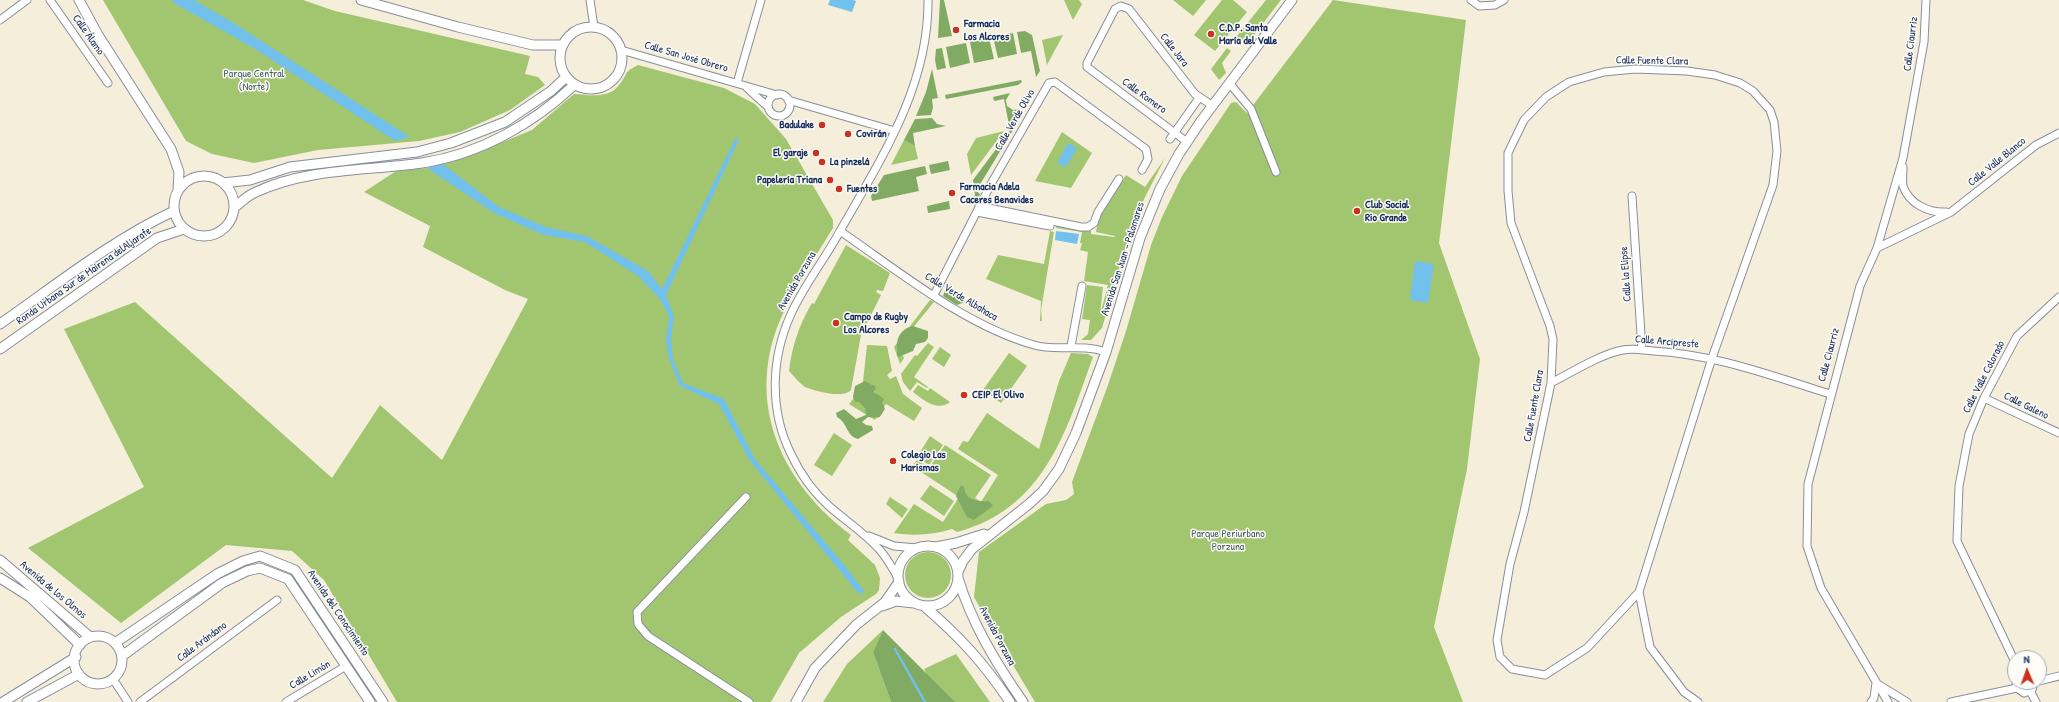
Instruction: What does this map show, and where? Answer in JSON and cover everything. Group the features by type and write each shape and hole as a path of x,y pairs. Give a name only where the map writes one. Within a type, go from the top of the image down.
{"street":[{"path":"0,20 27,0"},
{"name":"Calle Álamo","path":"50,0 108,83"},
{"path":"79,0 98,34 171,149 178,172 178,190 174,204 174,211 180,224 184,229 192,234 211,235 220,231 227,225 232,217 234,208 231,194 223,183 214,178 204,176 194,178 185,182 178,190"},
{"path":"361,0 458,27 533,45 562,45"},
{"path":"590,0 594,27"},
{"path":"737,83 761,0"},
{"name":"Avenida Porzuna","path":"860,531 818,495 790,453 781,427 776,397 776,368 787,325 799,300 840,231 895,131 912,94 922,59 928,0"},
{"name":"Avenida San Juan - Palomares","path":"995,530 1034,500 1047,487 1059,469 1076,433 1106,352 1133,259 1150,210 1160,189 1187,142 1292,0"},
{"path":"1471,0 1479,6 1495,5 1504,0"},
{"name":"Calle Ciaurriz","path":"1888,702 1821,588 1807,546 1808,484 1830,394 1860,286 1877,248 1903,158 1924,42 1926,0"},
{"name":"Calle Jara","path":"1087,67 1087,63 1114,11 1121,6 1129,9 1199,98 1213,106"},
{"path":"594,27 608,31 614,37 621,50 621,68 615,78 607,86 588,90 574,85 566,77 559,60 562,45 573,32 583,28 594,27"},
{"name":"Calle San José Obrero","path":"621,50 777,95"},
{"name":"Calle Romero","path":"1087,67 1187,142"},
{"name":"Calle Fuente Clara","path":"1635,69 1687,71 1715,75 1740,83 1753,91 1770,110 1774,122 1776,151 1773,185 1712,358 1639,592 1587,648 1545,675 1512,669 1500,657 1496,640 1510,564 1524,512 1551,383 1553,339 1550,326 1511,224 1508,191 1508,153 1524,120 1546,97 1569,82 1604,72 1635,69"},
{"path":"223,183 250,180 290,167 417,152 451,143 506,122 551,91 566,77"},
{"name":"Calle Verde Olivo","path":"934,295 978,209 1047,86 1051,82 1055,82 1146,149 1148,159 1142,170"},
{"path":"1230,84 1251,109 1276,172"},
{"path":"234,208 254,192 281,182 306,176 424,162 457,154 510,133 532,120 574,85"},
{"name":"Calle San José Obrero","path":"745,87 768,107"},
{"path":"788,100 789,110 782,116 774,115 768,107 770,99 777,95 782,95 788,100 895,131"},
{"path":"1170,139 1199,98"},
{"name":"Calle Valle Blanco","path":"1877,248 1951,212 2036,145 2059,133"},
{"path":"1903,158 1903,184 1907,195 1918,206 1936,213 1951,212"},
{"path":"978,209 1088,227 1094,223 1100,208 1119,179"},
{"name":"Calle la Elipse","path":"1632,196 1642,350"},
{"path":"978,209 1050,226"},
{"name":"Ronda Urbana Sur de Mairena delAljarafe","path":"0,324 84,265 145,225 174,211"},
{"name":"Ronda Urbana Sur de Mairena delAljarafe","path":"0,349 157,238 184,229"},
{"name":"Calle Verde Albahaca","path":"840,231 959,312 992,329 1034,345 1090,347 1106,352"},
{"path":"1071,346 1082,286"},
{"name":"Calle Valle Colorado","path":"2009,650 1957,541 1958,486 1969,434 1984,398 2017,336 2059,298"},
{"name":"Calle Arcipreste","path":"1551,383 1590,362 1623,350 1642,350 1680,352 1712,358 1830,394"},
{"name":"Calle Galeno","path":"1984,398 2059,433"},
{"path":"746,497 637,612 638,624 648,636 748,702"},
{"path":"796,702 815,668 856,625 885,602 898,580 899,568 909,553 917,548 926,546 936,547 974,538 995,530"},
{"path":"875,609 896,602 938,604 950,596 957,584 962,561 972,549 995,530"},
{"path":"860,531 886,544 917,548"},
{"path":"860,531 882,552 904,594 919,604"},
{"path":"936,547 951,556 958,575"},
{"name":"Avenida del Conocimiento","path":"115,643 216,574 243,561 260,556 295,570 383,702"},
{"name":"Avenida de los Olmos","path":"0,560 90,637"},
{"name":"Avenida del Conocimiento","path":"122,656 222,584 247,571 260,568 288,579 370,702"},
{"name":"Avenida Porzuna","path":"958,575 965,600 981,635 997,665 1023,702"},
{"name":"Avenida de los Olmos","path":"0,578 30,597 80,645"},
{"path":"1639,592 1650,647 1684,692 1698,702"},
{"name":"Calle Arándano","path":"140,702 277,600"},
{"name":"Avenida Porzuna","path":"919,604 972,650 988,669 1010,702"},
{"path":"100,636 115,643 122,656 121,668 113,679 104,683 96,683 86,680 79,674 76,666 76,652 80,645 90,637 100,636"},
{"path":"3,702 76,657"},
{"name":"Calle Limón","path":"286,702 346,666"},
{"path":"27,702 79,674"},
{"path":"2047,679 2059,676"},
{"path":"113,679 128,702"},
{"path":"1871,702 1874,698 1876,683 1907,702"},
{"path":"1951,702 2007,687"},
{"path":"2020,690 2021,692 2030,691 2036,702"}],"green space":[{"name":"Parque Central (Norte)","path":"103,0 303,0 335,11 530,56 525,74 538,77 545,85 510,110 460,132 419,141 318,150 254,163 212,154 186,141"},
{"path":"940,0 944,0 952,36 938,38"},
{"path":"1064,0 1079,0 1082,4 1073,20"},
{"path":"1173,0 1206,0 1193,16"},
{"path":"1222,0 1233,0 1247,12 1215,51 1194,35"},
{"path":"1266,0 1281,0 1247,44 1233,41"},
{"name":"Parque Periurbano Porzuna","path":"1333,0 1466,20 1439,243 1480,359 1467,469 1434,627 1463,702 1035,702 974,597 979,552 1046,504 1066,500 1074,494 1072,482 1108,385 1126,331 1151,245 1162,217 1182,176 1231,103 1236,102 1247,113"},
{"path":"1025,31 1032,35 1040,71 1036,77 1031,51 1021,53 1017,32"},
{"path":"1013,33 1017,54 998,58 993,37"},
{"path":"1063,35 1047,65 1042,40"},
{"path":"989,38 994,59 974,63 970,42"},
{"path":"966,43 970,63 950,68 946,47"},
{"path":"942,48 946,68 937,70 935,60 936,49"},
{"path":"1227,48 1231,51 1222,63 1226,73 1219,80 1211,69"},
{"path":"638,65 724,88 755,104 786,139 833,220 833,228 811,263 778,325 769,356 766,386 769,415 777,442 790,468 807,493 827,515 851,535 848,540 875,565 880,578 879,590 876,594 841,617 799,653 771,702 397,702 324,580 292,551 226,545 121,623 28,548 144,487 64,329 135,302 332,478 380,405 442,460 528,299 505,290 423,247 430,226 364,192 396,171 427,168 461,159 532,130 574,94 598,95 610,92 619,85 628,72"},
{"path":"932,69 938,98 932,99 933,107 931,115 916,116 926,92"},
{"path":"1021,80 1022,82 1018,85 946,99 945,95"},
{"path":"1010,93 1006,100 1007,106 1013,110 1020,109 1009,125 1004,99 994,101 993,97"},
{"path":"932,118 937,124 946,126 913,133 915,146 904,140 915,119"},
{"path":"1011,129 1013,130 976,191 980,194 975,203 970,204 975,195 973,180"},
{"path":"1004,131 971,175 967,154 976,138"},
{"path":"1062,132 1092,153 1071,188 1035,181"},
{"path":"904,140 915,146 918,159 891,165"},
{"path":"1165,158 1144,199 1129,237 1102,328 1091,340 1081,340 1088,334 1090,320 1082,319 1087,285 1103,287 1100,315 1108,285 1084,281 1088,252 1080,250 1082,243 1080,243 1082,232 1056,228 1057,224 1091,231 1091,234 1114,237 1115,236 1096,232 1099,217 1126,175 1145,187"},
{"path":"948,161 950,170 931,174 929,165"},
{"path":"925,166 927,174 916,177 919,191 872,201 871,196 884,175"},
{"path":"949,201 950,209 928,213 927,206"},
{"path":"1050,231 1054,232 1041,310 1042,321 1040,321 1041,301 986,279 998,255 1044,264"},
{"path":"846,245 890,273 883,291 877,290 876,292 881,295 861,335 851,390 847,393 836,394 805,387 789,371 794,344 803,319 812,303 814,304"},
{"path":"947,284 953,291 964,296 965,302 957,305 943,296"},
{"path":"930,300 934,302 898,346 904,358 900,364 894,347"},
{"path":"913,326 928,331 928,338 925,342 916,344 913,351 898,357 897,344 900,334 909,327"},
{"path":"928,343 934,347 914,377 928,387 927,388 917,382 910,391 903,382 901,374 915,355 917,356"},
{"path":"867,345 887,346 892,371 887,375 890,379 896,376 903,394 922,408 914,421 886,404 875,420 849,404 862,388 876,395 872,385 863,382"},
{"path":"940,347 951,355 944,367 932,359"},
{"path":"1009,353 1027,366 1001,403 983,390"},
{"path":"1071,353 1088,354 1093,357 1073,413 1061,439 1048,464 1031,486 1011,506 987,521 957,532 952,529 938,533 894,533 914,504 943,522 959,497 912,466 917,460 929,468 945,445 991,475 975,498 981,502 998,475 958,449 963,441 968,442 987,413 1039,449 1059,381"},
{"path":"865,381 876,387 874,392 884,399 882,403 885,409 879,417 868,417 862,422 866,425 872,426 873,430 858,439 851,435 841,420 837,417 836,413 844,409 856,419 866,415 865,408 859,402 855,402 853,397 855,386"},
{"path":"918,385 928,391 930,388 950,402 941,406 931,404 913,392"},
{"path":"834,433 852,445 832,476 814,465"},
{"path":"930,436 943,445 929,465 917,457"},
{"path":"930,485 954,501 944,516 920,499"},
{"path":"961,485 964,487 967,495 972,499 989,501 993,506 974,520 967,517 956,496"},
{"path":"890,497 908,509 902,518 886,504"},
{"path":"928,552 941,556 947,562 951,575 947,588 941,594 928,598 915,594 909,588 905,575 909,562 915,556"},
{"path":"883,630 873,652 891,702 823,702 847,664"},
{"path":"883,630 955,702 891,702 873,652"},
{"path":"956,654 990,702 941,702 924,669"}],"water":[{"path":"172,0 194,0 232,22 410,137 395,141 257,50 174,3"},
{"path":"830,0 856,1 852,12 828,5"},
{"path":"738,138 738,142 666,295 674,316 671,340 673,359 683,383 724,399 755,459 846,567 864,591 862,594 858,593 750,461 719,404 680,386 669,359 666,341 669,316 660,299 638,276 585,242 544,235 494,213 427,168 443,164 499,207 546,227 587,236 648,271 662,289 735,139"},
{"path":"1068,143 1077,148 1066,167 1057,163"},
{"path":"1056,231 1079,234 1077,244 1055,240"},
{"path":"1415,261 1434,264 1428,303 1410,300"}],"waterway":[{"path":"895,649 925,702"}],"place":[{"name":"Farmacia Los Alcores","path":"956,30"},
{"name":"C.D.P. Santa María del Valle","path":"1211,34"},
{"name":"Badulake","path":"822,125"},
{"name":"Covirán","path":"848,134"},
{"name":"El garaje","path":"816,153"},
{"name":"La pinzelá","path":"822,162"},
{"name":"Papelería Triana","path":"830,180"},
{"name":"Fuentes","path":"839,189"},
{"name":"Farmacia Adela Caceres Benavides","path":"952,193"},
{"name":"Club Social Rio Grande","path":"1357,211"},
{"name":"Campo de Rugby Los Alcores","path":"836,323"},
{"name":"CEIP El Olivo","path":"964,395"},
{"name":"Colegio Las Marismas","path":"893,461"}]}
